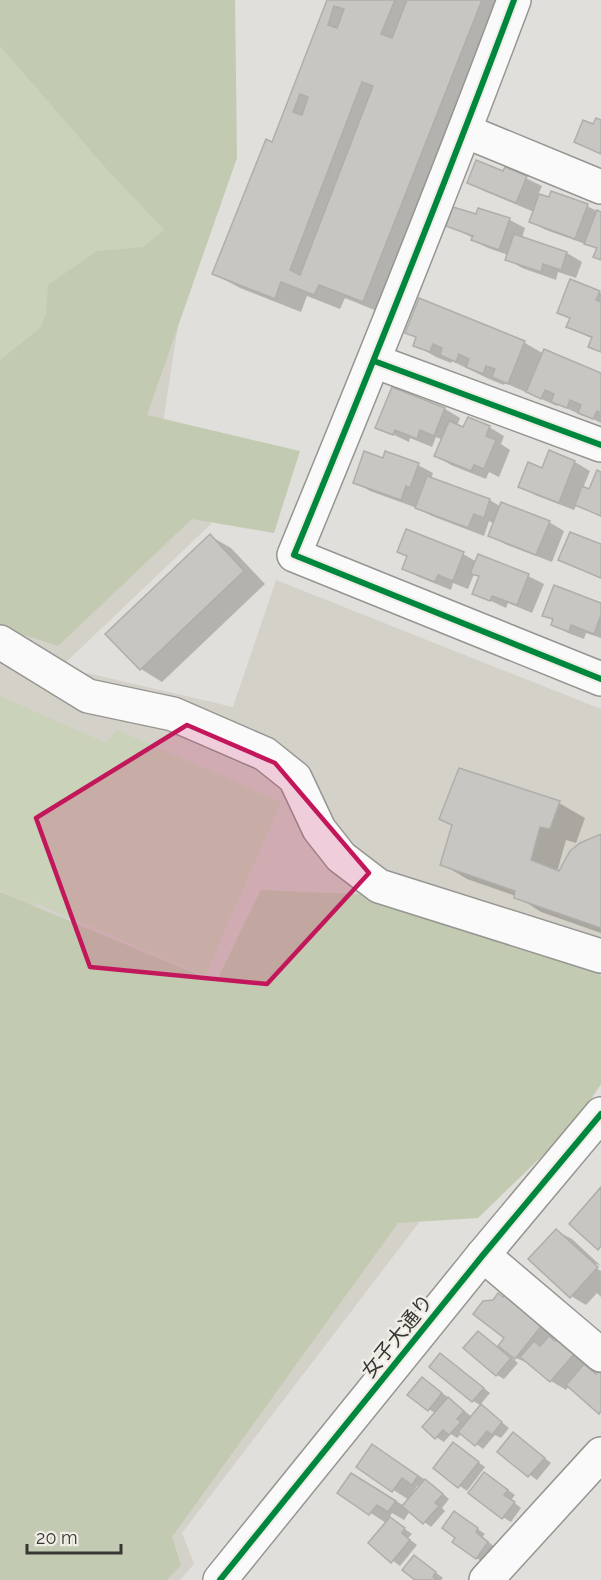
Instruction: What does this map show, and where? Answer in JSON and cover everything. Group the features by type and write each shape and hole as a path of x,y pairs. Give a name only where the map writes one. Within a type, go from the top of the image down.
{"street":[{"path":"514,0 374,361 294,555 601,679"},
{"path":"465,131 601,187"},
{"path":"374,361 601,446"},
{"path":"0,642 88,696 173,714 265,754 295,778 319,829 341,857 379,886 601,956"},
{"name":"女子大通り","path":"220,1580 483,1255 601,1114"},
{"path":"483,1255 601,1355"},
{"path":"486,1580 601,1454"}],"highlighted area":[{"path":"187,725 275,763 369,873 267,984 90,967 36,818"}],"shaded area":[{"path":"0,0 229,0 163,422 211,524 61,667 233,707 276,580 601,709 601,1050 424,1216 182,1533 194,1564 180,1580 0,1580"}],"green space":[{"path":"0,0 235,0 237,158 147,415 300,451 274,533 192,519 58,646 0,627 0,360 40,328 46,314 48,285 97,251 143,247 164,230 104,166 0,46"},
{"path":"0,46 104,166 164,230 143,247 97,251 48,285 46,314 40,328 0,360"},
{"path":"0,696 106,743 117,730 281,802 205,976 36,903 34,906 0,891"},
{"path":"261,890 423,897 589,955 601,977 601,1084 574,1125 478,1218 398,1223 172,1537 181,1565 167,1580 0,1580 0,892 216,982"}],"building":[{"path":"327,0 395,0 381,34 392,38 407,0 482,0 363,302 319,285 314,295 281,282 275,299 212,274 266,139 272,142","holes":["334,6 344,9 337,28 328,25","362,82 373,86 300,275 290,270","300,94 308,97 302,115 293,112"]},
{"path":"596,118 601,120 601,154 574,142 583,120 593,124"},
{"path":"476,160 503,171 505,167 527,176 516,203 467,183"},
{"path":"551,191 588,204 575,239 529,222 539,194 549,197"},
{"path":"453,207 476,214 478,208 510,218 499,250 471,240 473,236 446,226"},
{"path":"597,210 601,212 601,260 593,257 597,248 584,244"},
{"path":"514,234 567,252 561,270 543,264 541,272 505,260"},
{"path":"570,279 600,291 596,300 601,302 601,352 588,347 592,337 566,327 570,318 557,313"},
{"path":"419,298 525,341 508,384 492,377 495,369 486,366 483,374 466,367 469,359 459,354 456,362 440,355 442,348 433,344 430,352 413,346 416,337 405,333"},
{"path":"544,349 601,373 601,413 597,411 593,419 578,413 581,405 570,400 567,408 551,402 554,394 545,390 541,399 526,392"},
{"path":"392,387 445,408 434,436 420,430 417,439 395,430 393,435 375,428"},
{"path":"468,417 490,426 486,436 496,440 484,469 474,465 471,471 434,456 449,421 463,427"},
{"path":"549,450 575,461 559,503 518,487 528,462 542,468"},
{"path":"364,451 383,458 385,451 419,463 410,488 406,486 401,500 353,483"},
{"path":"597,470 601,472 601,516 575,505 582,486 589,489"},
{"path":"427,476 490,499 484,518 474,514 468,528 415,508"},
{"path":"501,502 550,521 536,555 488,536"},
{"path":"406,529 464,552 453,581 438,575 435,582 402,569 407,556 397,552"},
{"path":"570,532 601,544 601,578 558,560"},
{"path":"210,534 244,571 140,670 105,634"},
{"path":"478,554 529,574 517,605 492,596 490,601 472,594 479,576 470,574"},
{"path":"554,585 601,603 601,615 594,634 571,625 569,632 551,625 553,619 542,616"},
{"path":"459,768 560,801 550,829 540,827 531,860 559,871 570,851 580,843 601,834 601,928 514,898 515,891 440,865 452,825 439,819"},
{"path":"601,1187 601,1246 598,1250 569,1224"},
{"path":"556,1229 598,1267 570,1298 528,1259"},
{"path":"498,1293 503,1297 506,1293 543,1324 515,1359 498,1346 504,1338 473,1314 483,1301 493,1300"},
{"path":"478,1331 511,1358 496,1376 463,1348"},
{"path":"549,1336 555,1341 558,1338 575,1353 550,1382 520,1357 534,1341 540,1346"},
{"path":"440,1353 484,1388 472,1402 429,1367"},
{"path":"584,1364 596,1374 601,1369 601,1411 599,1414 566,1385"},
{"path":"422,1377 442,1393 428,1411 407,1395"},
{"path":"448,1397 464,1411 457,1419 461,1422 449,1435 443,1430 435,1439 422,1427"},
{"path":"481,1404 502,1422 492,1435 487,1431 475,1446 458,1432"},
{"path":"513,1432 545,1458 528,1477 497,1452"},
{"path":"453,1442 479,1462 458,1488 433,1468"},
{"path":"372,1444 418,1476 412,1485 402,1478 392,1492 356,1467"},
{"path":"484,1472 508,1490 504,1495 515,1502 502,1519 468,1493"},
{"path":"351,1473 396,1501 388,1512 377,1505 369,1515 337,1493"},
{"path":"425,1479 443,1494 435,1503 439,1506 423,1524 402,1506"},
{"path":"454,1511 478,1528 476,1532 488,1542 476,1559 452,1542 455,1538 442,1528"},
{"path":"390,1517 405,1528 402,1533 410,1540 391,1563 368,1543"},
{"path":"414,1555 436,1572 433,1577 438,1580 415,1580 402,1570"}],"cycle path":[{"path":"514,0 406,279 294,555 601,679"},
{"path":"374,361 601,445"},
{"path":"220,1580 483,1255 601,1114"}]}
